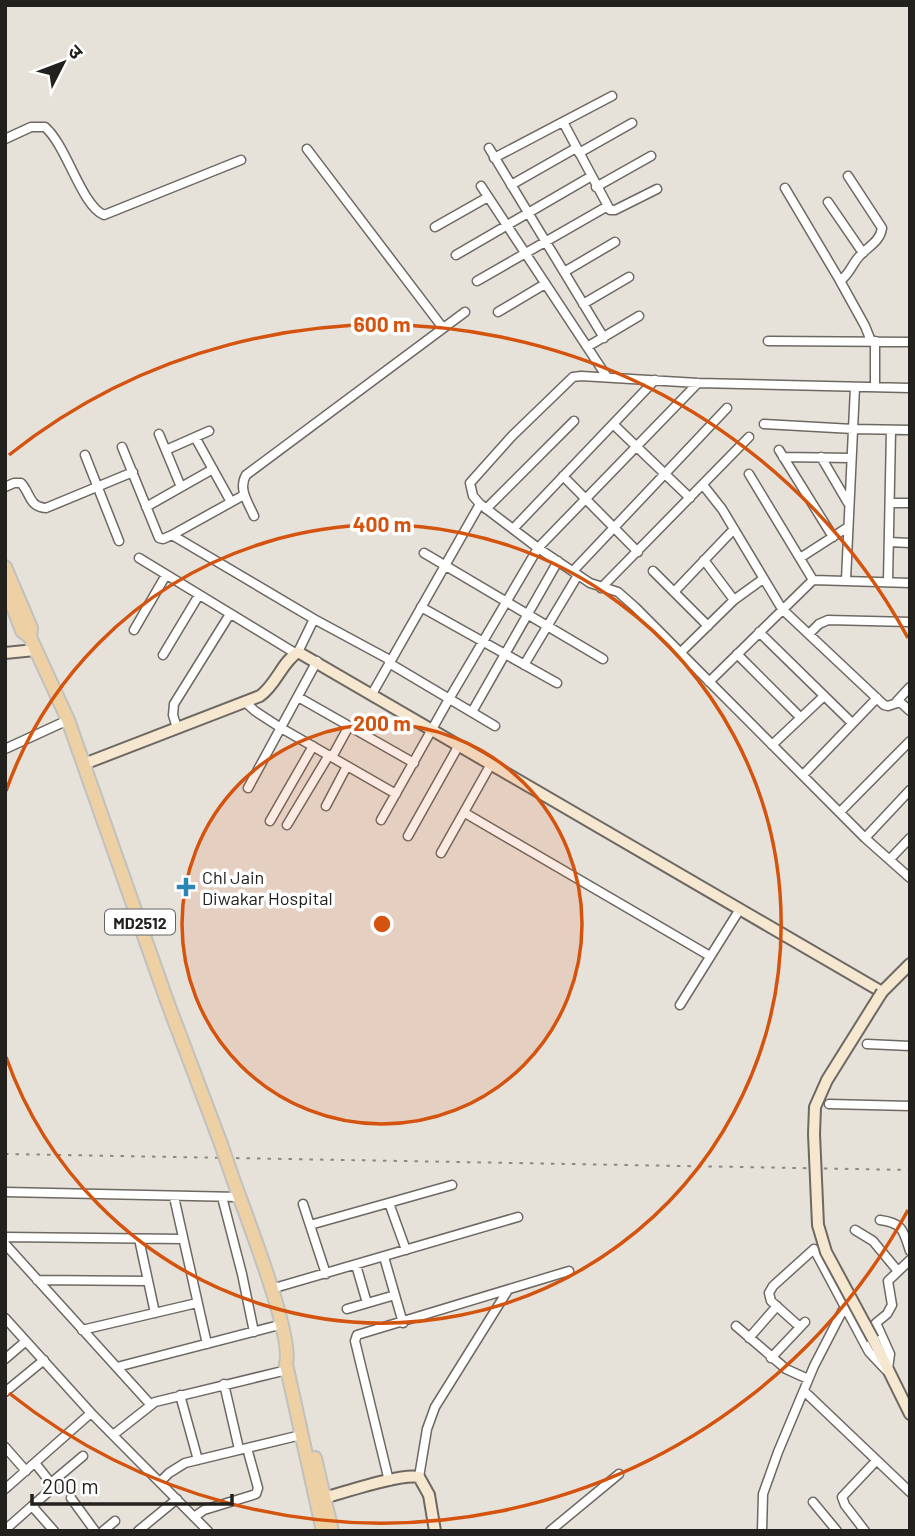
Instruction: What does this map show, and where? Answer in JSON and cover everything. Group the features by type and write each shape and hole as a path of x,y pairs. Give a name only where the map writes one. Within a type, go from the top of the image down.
{"main road":[{"name":"MD2512","path":"5,568 31,628 30,637 35,650 68,720 271,1289 283,1325 301,1436 332,1531"},
{"name":"MD2512","path":"5,586 22,631 30,637"},
{"name":"MD2512","path":"288,1363 294,1364 320,1499 323,1531"}],"street":[{"path":"494,158 612,96"},
{"path":"563,122 606,207 615,210 657,189"},
{"path":"511,185 632,123"},
{"path":"5,139 32,127 46,127 57,141 93,207 104,215 242,160"},
{"path":"489,148 604,338"},
{"path":"307,149 443,328"},
{"path":"596,187 651,156"},
{"path":"840,281 881,235 882,228 848,176"},
{"path":"456,254 590,177"},
{"path":"481,186 607,377"},
{"path":"785,188 873,341 875,387"},
{"path":"435,227 488,197"},
{"path":"828,202 863,253"},
{"path":"477,282 606,207"},
{"path":"564,272 615,242"},
{"path":"583,304 629,277"},
{"path":"498,312 545,284"},
{"path":"254,516 242,485 246,475 465,312"},
{"path":"587,347 639,316"},
{"path":"768,341 910,342"},
{"path":"910,388 698,383 581,376 565,382 473,478 470,490 483,506 538,548 601,588 612,590 624,597 865,838 910,878"},
{"path":"513,529 655,380"},
{"path":"381,820 538,548 698,383"},
{"path":"846,580 855,387"},
{"path":"524,665 575,573 614,527 727,408"},
{"path":"372,694 445,565 483,506 574,421"},
{"path":"613,424 690,498"},
{"path":"764,424 910,430"},
{"path":"888,582 891,430"},
{"path":"166,450 209,431"},
{"path":"159,434 181,487"},
{"path":"195,438 231,502"},
{"path":"601,588 749,438"},
{"path":"122,447 159,538 172,536 244,495"},
{"path":"833,537 781,454 851,458"},
{"path":"85,455 119,541"},
{"path":"821,457 849,504"},
{"path":"146,507 213,469"},
{"path":"5,487 21,484 32,503 39,508 46,508 132,472"},
{"path":"749,474 813,580"},
{"path":"563,476 638,552"},
{"path":"703,485 734,529 782,609 888,706 910,687"},
{"path":"890,503 910,503"},
{"path":"800,558 848,527"},
{"path":"674,592 734,529"},
{"path":"172,536 495,726"},
{"path":"890,542 910,543"},
{"path":"424,553 603,659"},
{"path":"139,558 230,614 317,662 882,992"},
{"path":"704,560 734,600"},
{"path":"472,712 558,561"},
{"path":"653,571 708,626"},
{"path":"134,629 166,575"},
{"path":"680,653 734,600 763,579"},
{"path":"709,682 813,580 910,583"},
{"path":"163,655 199,595"},
{"path":"421,607 557,683"},
{"path":"177,728 173,715 174,704 230,614"},
{"path":"84,764 260,696 272,686 296,652 314,619"},
{"path":"809,634 819,624 828,620 910,622"},
{"path":"759,632 852,723"},
{"path":"5,653 35,650"},
{"path":"737,654 800,717"},
{"path":"248,788 317,662"},
{"path":"298,696 414,763"},
{"path":"772,745 824,696"},
{"path":"803,775 877,698"},
{"path":"897,701 910,711"},
{"path":"245,702 281,728 396,794"},
{"path":"5,749 68,720"},
{"path":"287,825 349,726"},
{"path":"840,812 910,741"},
{"path":"408,836 459,745"},
{"path":"270,821 313,746"},
{"path":"441,853 491,764"},
{"path":"326,806 347,766"},
{"path":"865,838 910,790"},
{"path":"465,813 710,956"},
{"path":"890,859 910,838"},
{"path":"680,1005 740,909"},
{"path":"909,1411 826,1252 818,1225 814,1134 815,1107 827,1080 882,992 910,964"},
{"path":"867,1044 910,1046"},
{"path":"828,1104 910,1106"},
{"path":"310,1226 452,1185"},
{"path":"5,1192 239,1197"},
{"path":"174,1197 206,1344"},
{"path":"222,1197 254,1332"},
{"path":"389,1203 405,1250"},
{"path":"303,1204 326,1274"},
{"path":"271,1289 518,1217"},
{"path":"880,1220 891,1221 900,1226 910,1251"},
{"path":"855,1230 873,1241 897,1270"},
{"path":"5,1237 183,1239"},
{"path":"139,1239 155,1313"},
{"path":"5,1244 150,1404"},
{"path":"771,1358 803,1324 777,1306 769,1296 770,1290 814,1250 869,1352 888,1372"},
{"path":"384,1257 403,1323"},
{"path":"888,1372 890,1354 876,1322 890,1310 892,1300 888,1281 910,1259"},
{"path":"356,1265 367,1303"},
{"path":"389,1481 355,1338 359,1334 403,1323 569,1271"},
{"path":"37,1280 148,1281"},
{"path":"435,1531 429,1495 419,1477 427,1429 435,1408 508,1290"},
{"path":"346,1309 395,1295"},
{"path":"82,1330 197,1303"},
{"path":"749,1338 777,1306"},
{"path":"762,1531 763,1494 778,1452 808,1379 845,1306"},
{"path":"5,1318 92,1413 208,1531"},
{"path":"117,1367 283,1325"},
{"path":"736,1326 771,1358 786,1369 808,1379"},
{"path":"5,1359 26,1341"},
{"path":"5,1392 44,1360"},
{"path":"113,1435 150,1404 288,1363"},
{"path":"194,1517 204,1510 256,1494 258,1488 223,1384"},
{"path":"804,1391 910,1492"},
{"path":"180,1395 198,1460"},
{"path":"5,1489 92,1413"},
{"path":"160,1482 175,1468 198,1460 301,1436"},
{"path":"5,1447 26,1471"},
{"path":"51,1483 83,1456"},
{"path":"865,1531 842,1497 876,1461"},
{"path":"6,1529 54,1487 35,1463"},
{"path":"550,1531 619,1474"},
{"path":"320,1499 389,1481 419,1477"},
{"path":"71,1498 95,1531"},
{"path":"138,1531 177,1499"},
{"path":"813,1502 837,1531"},
{"path":"32,1506 54,1531"},
{"path":"103,1531 115,1521"}],"railway":[{"path":"5,1154 910,1170"}],"place":[{"name":"Chl Jain Diwakar Hospital","path":"186,887"}]}
